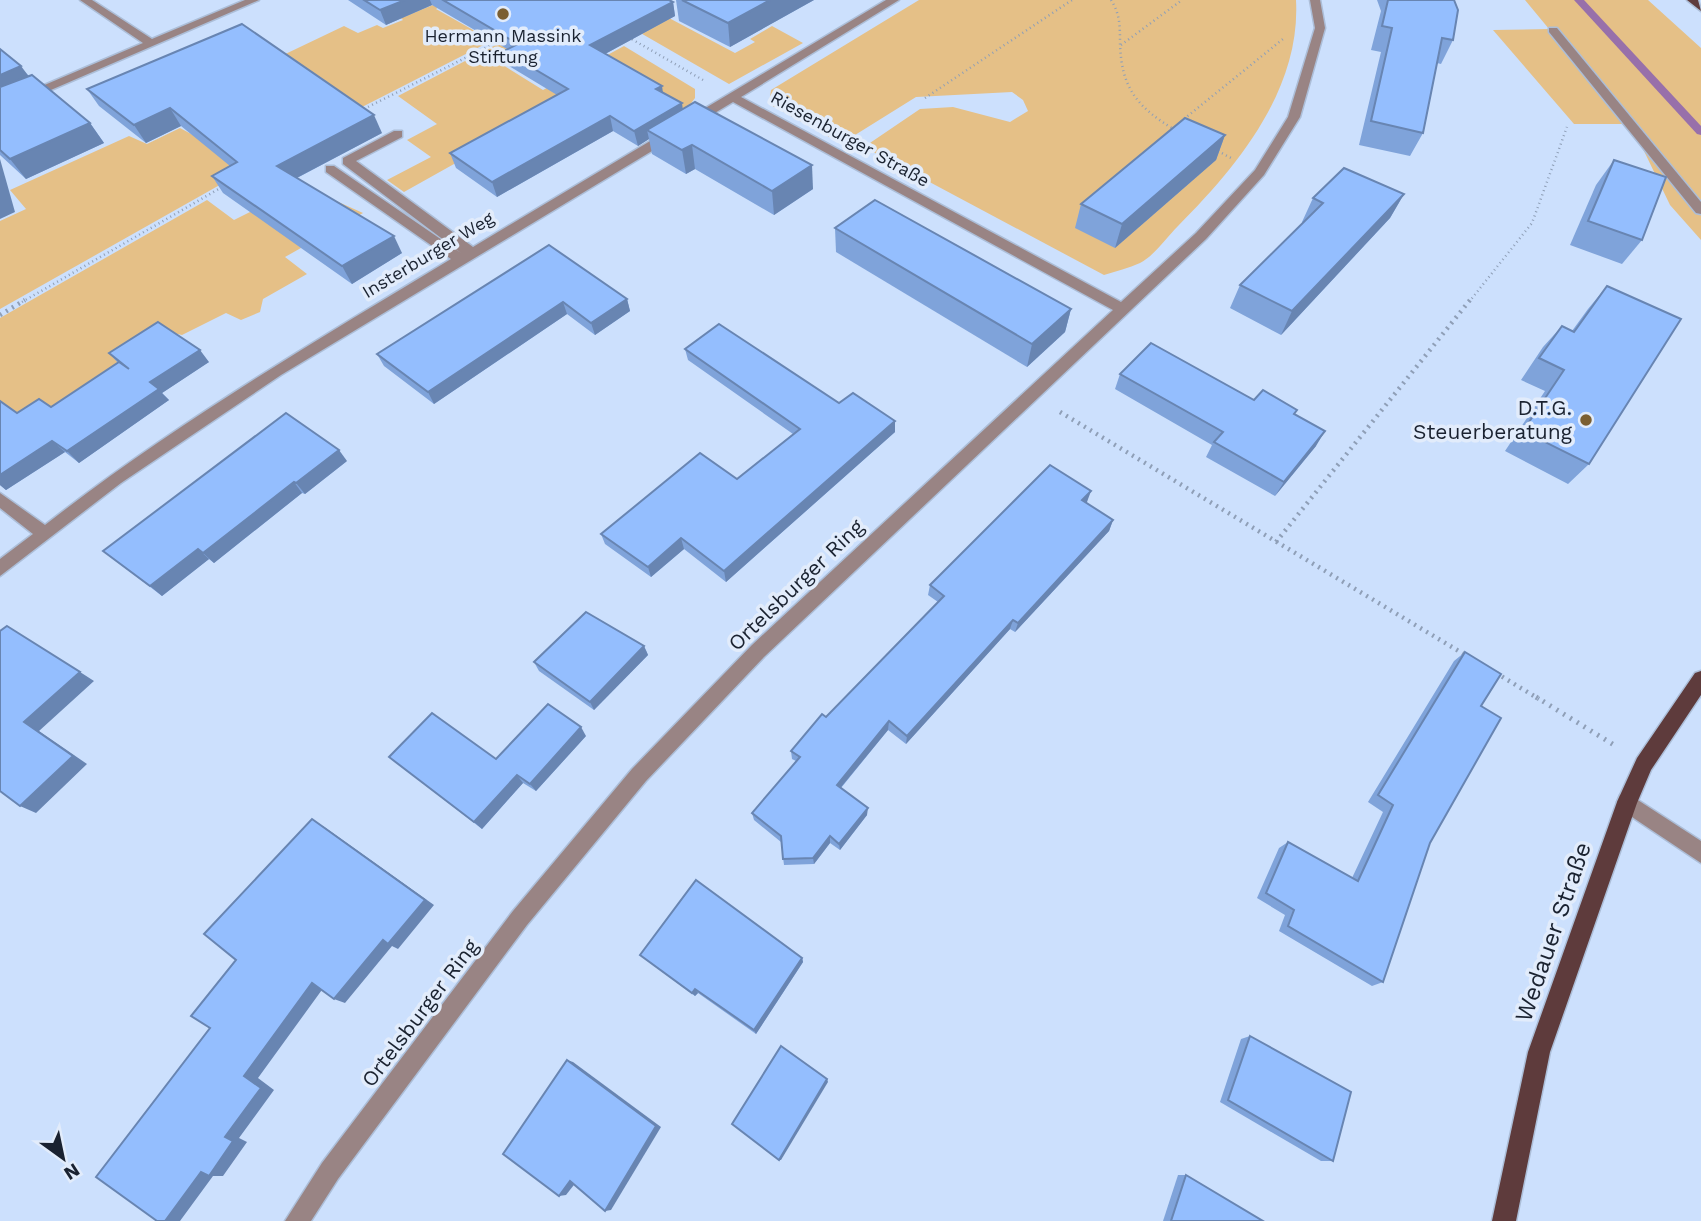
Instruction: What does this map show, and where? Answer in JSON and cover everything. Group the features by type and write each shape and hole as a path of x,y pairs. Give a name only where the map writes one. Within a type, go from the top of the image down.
{"main road":[{"path":"1692,0 1701,8"},
{"name":"Wedauer Straße","path":"1504,1221 1539,1052 1627,802 1644,764 1701,679"}],"street":[{"path":"85,0 151,44"},
{"path":"0,108 254,0"},
{"name":"Insterburger Weg","path":"0,569 116,479 276,371 465,255 894,0"},
{"name":"Ortelsburger Ring","path":"298,1221 330,1171 520,918 639,775 758,652 1201,236 1260,172 1294,117 1320,28 1315,0"},
{"path":"1553,30 1701,210"},
{"name":"Riesenburger Straße","path":"731,96 1122,309"},
{"path":"398,134 347,161 465,255"},
{"path":"330,169 465,255"},
{"path":"0,499 45,534"},
{"path":"1627,802 1701,853"}],"path":[{"path":"925,98 1072,0"},
{"path":"1111,0 1120,13 1120,46 1125,85 1145,112 1185,135"},
{"path":"1120,46 1182,0"},
{"path":"1172,129 1290,33 1320,28"},
{"path":"618,31 731,96"},
{"path":"355,114 501,40"},
{"path":"1276,542 1532,223 1567,127"},
{"path":"1210,148 1260,172"},
{"path":"0,315 228,184"},
{"path":"1033,396 1474,660"},
{"path":"1486,667 1644,764"}],"shaded area":[{"path":"919,0 1296,0 1295,33 1277,95 1243,152 1201,203 1150,256 1136,265 1104,275 864,147 920,109 953,107 1010,122 1028,111 1023,100 1012,92 916,97 847,140 835,140 769,104 771,90"},
{"path":"1525,0 1648,0 1701,48 1701,240 1670,205 1631,124 1574,124 1493,30 1549,29"},
{"path":"448,1 436,9 482,35 496,28 505,34 319,129 0,309 0,221 26,209 10,190 129,136 147,144 180,128 193,135 308,80 277,58 344,26 358,33 377,25 383,28"},
{"path":"585,1 669,18 735,53 755,42 750,39 772,26 803,43 729,84"},
{"path":"559,12 539,47 503,65 543,90 624,46 695,89 695,98 686,110 623,126 479,150 404,192 387,180 431,157 407,140 437,124 398,96"},
{"path":"325,196 363,213 285,257 307,274 263,299 260,312 241,320 226,313 182,335 164,331 115,364 124,372 30,422 0,425 0,318 207,200 234,220 250,212"}],"building":[{"path":"364,0 405,0 380,10"},
{"path":"443,0 669,0 673,2 590,45 662,86 656,89 682,103 634,131 610,116 492,182 450,153 568,89 504,51 518,44"},
{"path":"682,0 770,0 728,23"},
{"path":"1388,0 1454,0 1458,10 1453,40 1442,38 1423,133 1371,121 1392,28 1382,26"},
{"path":"242,24 374,115 277,166 394,236 342,266 212,176 237,162 170,108 134,125 87,89"},
{"path":"0,49 21,66 0,75"},
{"path":"32,75 90,123 10,159 0,150 0,87"},
{"path":"695,102 812,165 772,191 692,145 682,150 647,130"},
{"path":"1185,118 1225,135 1122,224 1081,204"},
{"path":"1614,160 1666,177 1642,240 1588,221"},
{"path":"1344,168 1404,194 1292,311 1240,285 1323,203 1313,198"},
{"path":"875,200 1071,309 1032,344 835,228"},
{"path":"549,245 627,299 591,323 563,302 428,392 377,354"},
{"path":"1607,286 1681,319 1589,464 1523,431 1564,370 1539,358 1562,326 1574,332"},
{"path":"158,322 200,350 150,382 159,389 67,451 52,441 0,475 0,401 17,413 39,399 51,407 119,362 129,369 109,353"},
{"path":"719,324 839,403 853,393 895,421 724,571 681,538 648,567 601,534 700,453 737,479 800,429 685,349"},
{"path":"1151,343 1254,400 1263,390 1297,410 1294,414 1325,431 1284,482 1214,442 1223,432 1120,374"},
{"path":"286,413 339,450 203,553 198,549 150,586 103,551"},
{"path":"1050,465 1091,491 1082,500 1113,520 1018,623 1013,620 907,736 889,721 837,785 868,808 839,844 830,836 813,858 783,859 781,836 752,813 800,757 791,751 822,714 826,717 944,596 930,585"},
{"path":"586,612 644,646 590,702 534,662"},
{"path":"7,626 80,672 24,722 73,756 20,806 0,791 0,631"},
{"path":"1465,652 1501,674 1481,706 1501,718 1430,843 1383,982 1288,926 1294,910 1266,893 1288,842 1358,881 1393,805 1378,795"},
{"path":"548,704 581,727 530,784 517,775 474,822 389,757 432,713 496,759"},
{"path":"312,819 425,900 388,944 383,940 334,999 312,983 244,1076 261,1088 225,1137 233,1141 209,1176 201,1172 165,1221 157,1221 96,1177 210,1028 191,1016 236,960 204,934"},
{"path":"696,880 802,958 754,1030 695,989 692,993 640,955"},
{"path":"1250,1036 1351,1092 1333,1161 1228,1100"},
{"path":"781,1046 827,1079 779,1160 732,1124"},
{"path":"567,1060 656,1126 605,1211 570,1181 559,1196 503,1154"},
{"path":"1186,1175 1263,1221 1171,1221"}],"waterway":[{"path":"1579,0 1701,132"}],"place":[{"name":"Hermann Massink Stiftung","path":"503,14"},
{"name":"D.T.G. Steuerberatung","path":"1586,420"}]}
